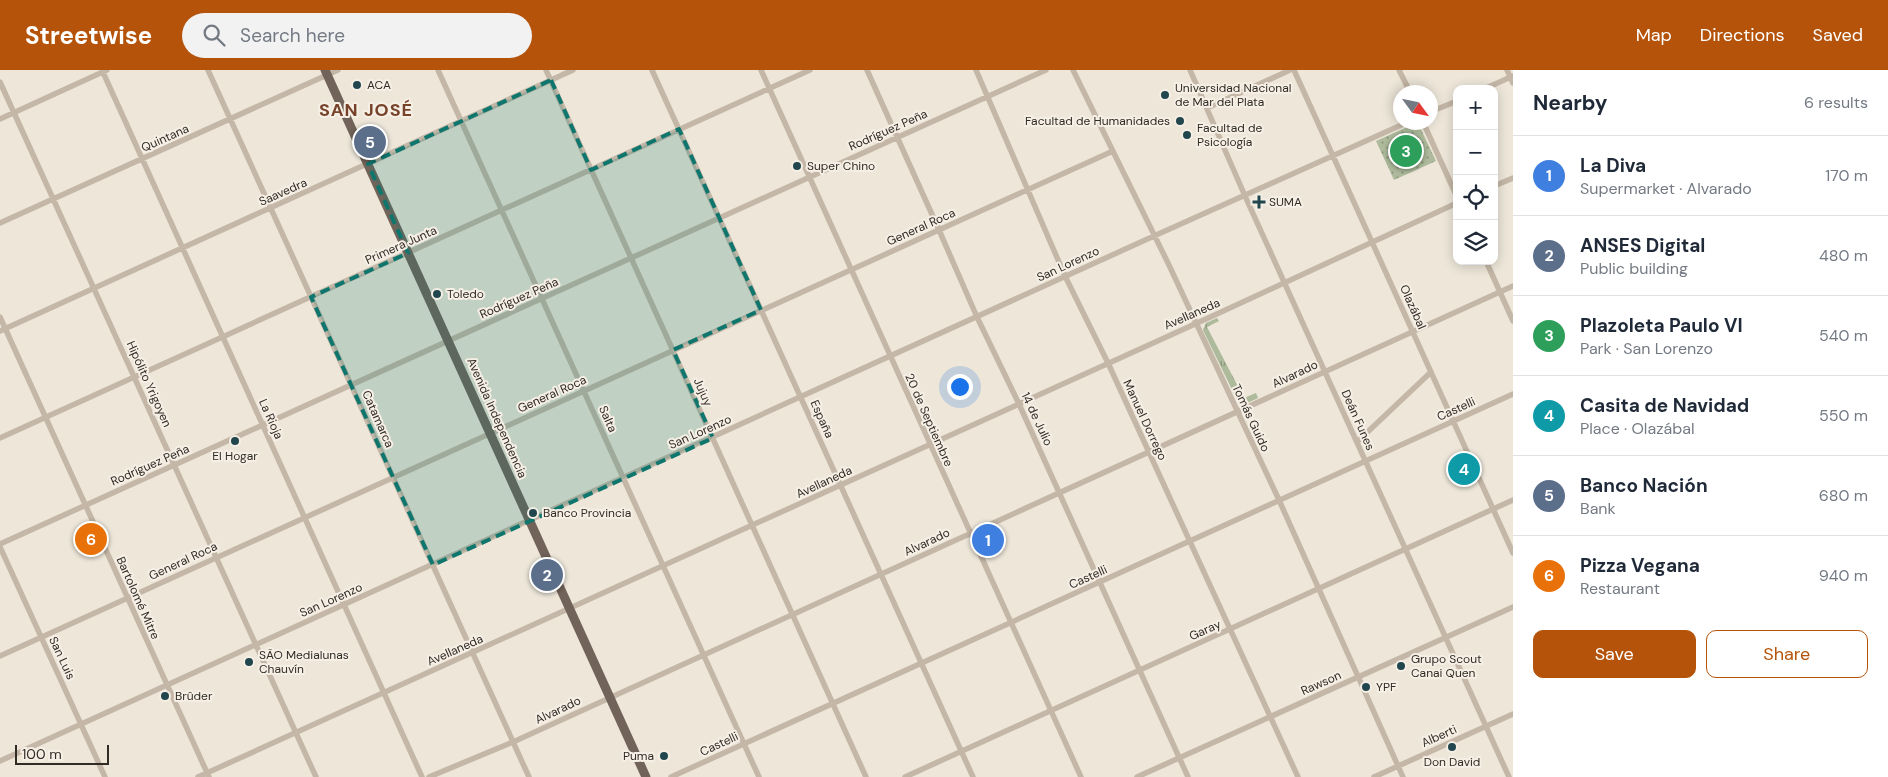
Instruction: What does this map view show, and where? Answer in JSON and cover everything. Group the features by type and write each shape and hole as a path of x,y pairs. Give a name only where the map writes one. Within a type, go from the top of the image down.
{"main road":[{"name":"Avenida Independencia","path":"326,72 490,432 568,609 646,777"}],"street":[{"name":"Catamarca","path":"208,70 530,777"},
{"name":"Quintana","path":"0,223 230,119 326,72 338,70"},
{"name":"Salta","path":"438,70 759,777"},
{"name":"Jujuy","path":"546,70 866,777"},
{"name":"Saavedra","path":"3,329 573,70"},
{"name":"España","path":"652,70 973,777"},
{"name":"20 de Septiembre","path":"760,70 1081,777"},
{"name":"Primera Junta","path":"0,438 810,70"},
{"name":"14 de Julio","path":"867,70 940,230 977,317 1019,404 1188,777"},
{"name":"Manuel Dorrego","path":"976,70 1065,276 1108,363 1298,777"},
{"name":"Rodríguez Peña","path":"0,545 174,464 1046,70"},
{"name":"Tomás Guido","path":"1073,70 1279,500 1357,678 1403,777"},
{"name":"Deán Funes","path":"1190,70 1284,283 1510,777"},
{"path":"1207,108 1290,70"},
{"name":"Olazábal","path":"1294,70 1513,553"},
{"path":"1399,70 1406,85"},
{"path":"1507,70 1512,76 1513,83"},
{"path":"0,119 104,71"},
{"name":"La Rioja","path":"104,71 422,777"},
{"path":"1493,85 1512,76"},
{"name":"Hipólito Yrigoyen","path":"0,82 316,777"},
{"path":"1438,109 1453,103"},
{"name":"San Lorenzo","path":"0,761 801,398 1065,276 1393,129"},
{"path":"1427,130 1453,188"},
{"name":"General Roca","path":"0,656 490,432 1113,151"},
{"path":"1498,184 1513,178"},
{"name":"Avellaneda","path":"198,777 208,775 473,652 1453,206"},
{"path":"1488,265 1513,321"},
{"name":"Alvarado","path":"429,777 513,742 1513,286"},
{"name":"Bartolomé Mitre","path":"0,317 3,329 46,417 208,775"},
{"path":"1357,442 1431,372"},
{"name":"Castelli","path":"671,777 1513,394"},
{"name":"Garay","path":"905,777 1513,500"},
{"name":"San Luis","path":"0,545 105,777"},
{"name":"Rawson","path":"1137,777 1513,607"},
{"name":"Alberti","path":"1374,777 1513,714"}],"highlighted area":[{"path":"551,80 591,170 679,129 761,310 673,350 713,438 433,565 311,297 408,253 368,164"}],"green space":[{"path":"1400,130 1421,130 1436,161 1394,180 1376,141"},
{"path":"1217,318 1219,321 1207,327 1244,398 1256,393 1258,398 1243,405 1238,402 1203,330 1206,323"}],"place":[{"name":"ACA","path":"357,85"},
{"name":"Universidad Nacional de Mar del Plata","path":"1165,95"},
{"name":"Facultad de Humanidades","path":"1180,121"},
{"name":"Facultad de Psicología","path":"1187,135"},
{"name":"Banco Nación","path":"370,142"},
{"name":"Plazoleta Paulo VI","path":"1406,151"},
{"name":"Super Chino","path":"797,166"},
{"name":"SUMA","path":"1259,202"},
{"name":"Toledo","path":"437,294"},
{"name":"El Hogar","path":"235,441"},
{"name":"Casita de Navidad","path":"1464,469"},
{"name":"Banco Provincia","path":"533,513"},
{"name":"Pizza Vegana","path":"91,539"},
{"name":"La Diva","path":"988,540"},
{"name":"ANSES Digital","path":"547,575"},
{"name":"SÃO Medialunas Chauvín","path":"249,662"},
{"name":"Grupo Scout Canai Quen","path":"1401,666"},
{"name":"YPF","path":"1366,687"},
{"name":"Brûder","path":"165,696"},
{"name":"Don David","path":"1452,747"},
{"name":"Puma","path":"664,756"}],"district":[{"name":"SAN JOSÉ","path":"366,110"}]}
